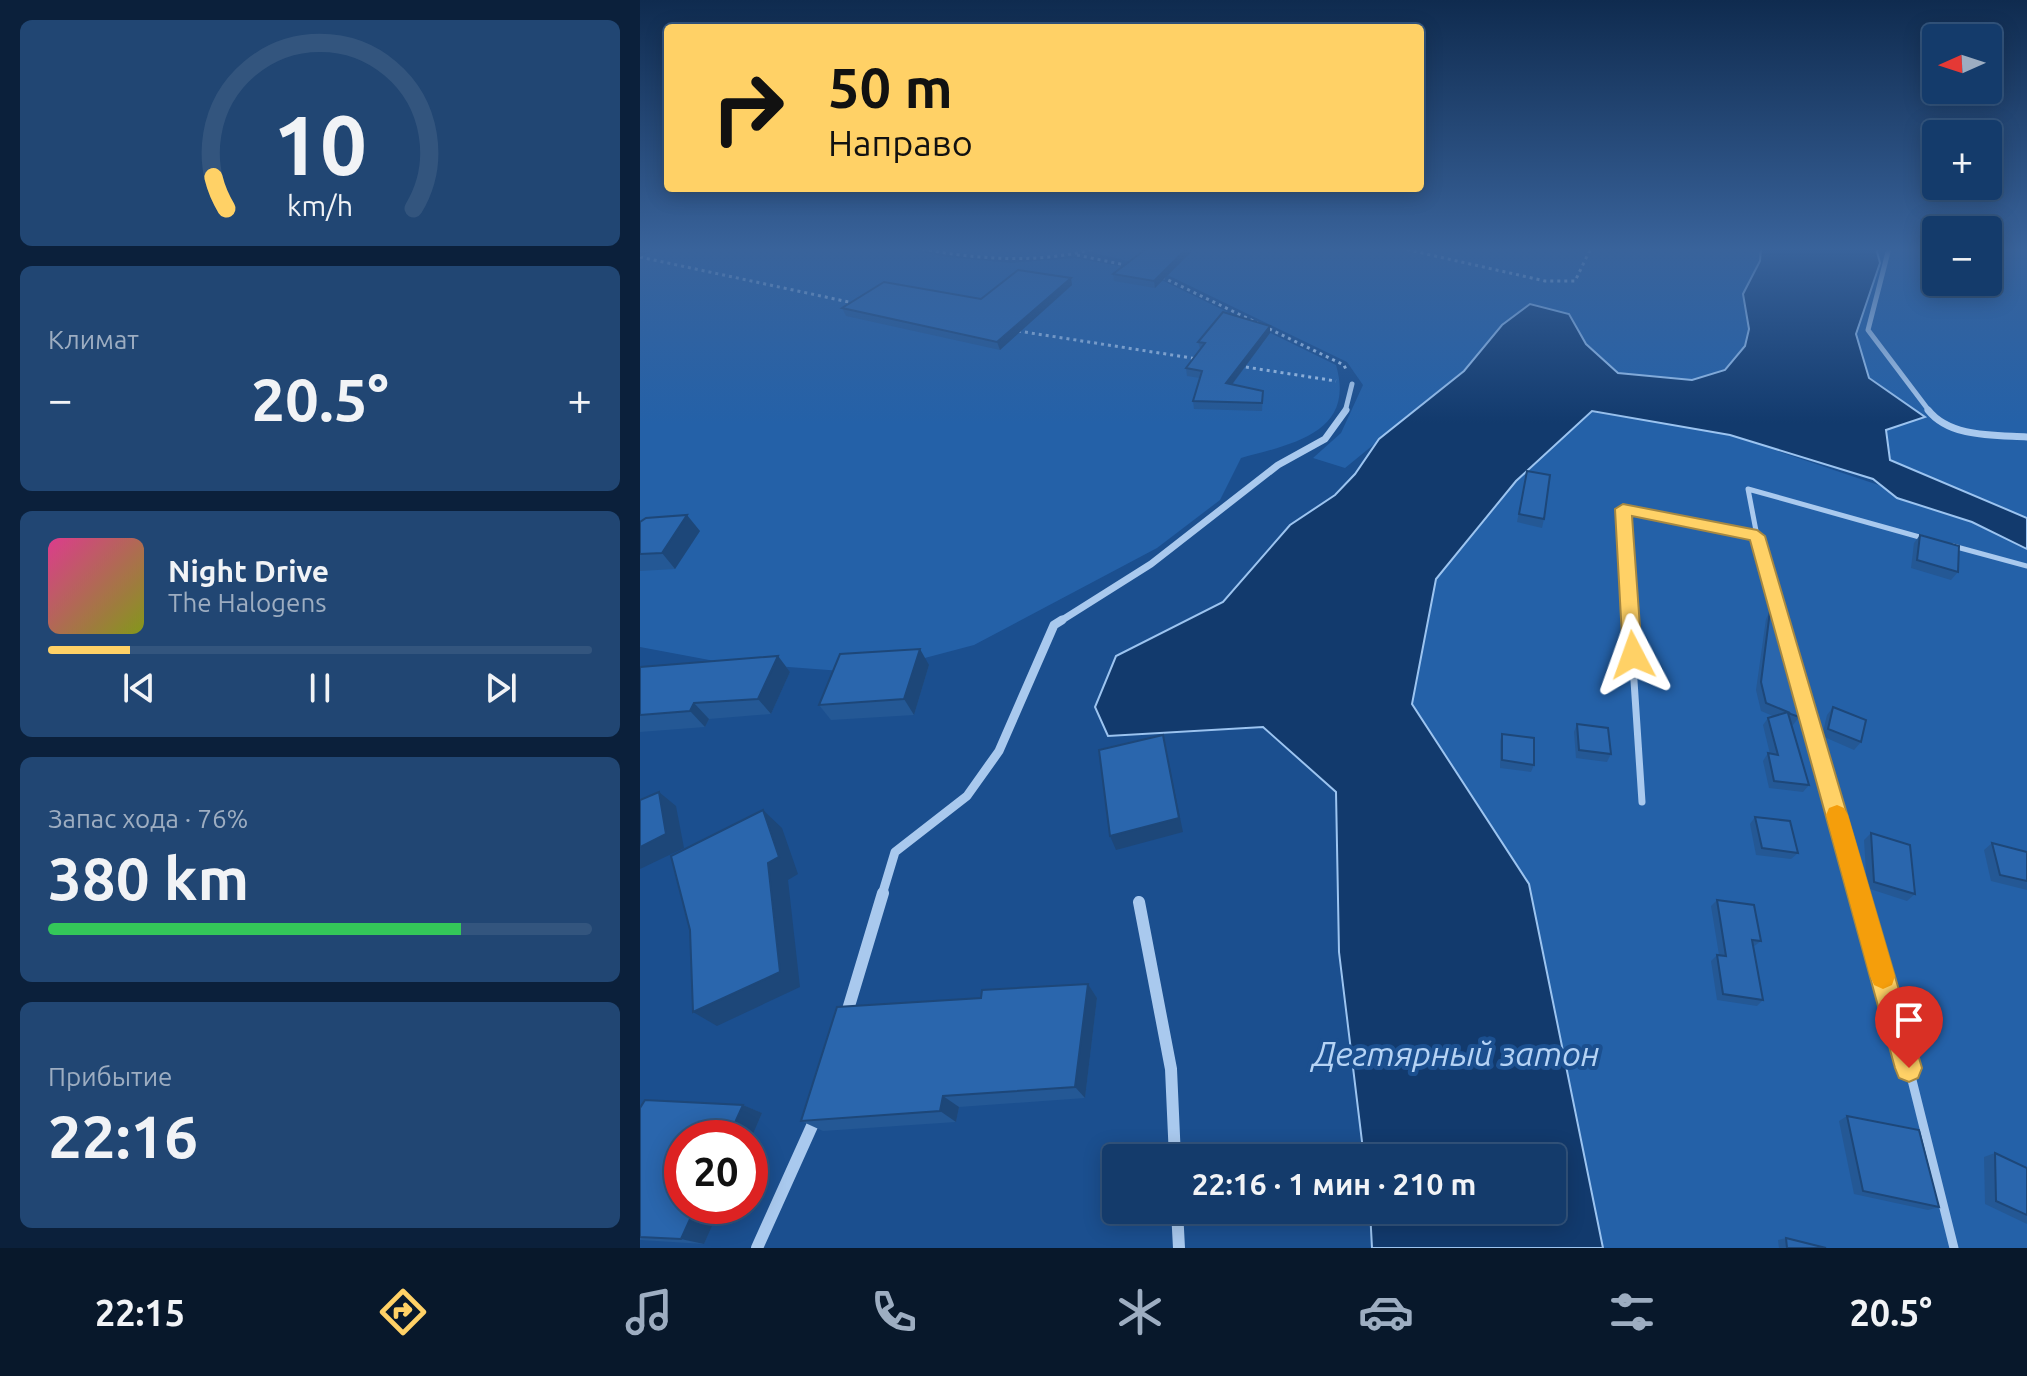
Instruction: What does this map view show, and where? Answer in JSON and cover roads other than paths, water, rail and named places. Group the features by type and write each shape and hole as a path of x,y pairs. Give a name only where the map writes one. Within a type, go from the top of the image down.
{"street":[{"path":"1874,306 1868,330 1933,416 1970,434 2027,437"},
{"path":"842,1029 895,852 967,796 999,751 1054,625 1163,556 1197,531 1237,494 1278,465 1325,439 1346,410 1352,384"},
{"path":"1139,902 1171,1069 1174,1144"},
{"path":"757,1248 820,1103"},
{"path":"1178,1224 1179,1248"}],"lane":[{"path":"1954,1248 1905,1053 1757,536 1748,489 2027,566"},
{"path":"1642,802 1623,509 1757,536"}],"water":[{"name":"Дегтярный затон","path":"1527,306 1569,314 1586,344 1618,373 1692,380 1725,370 1745,346 1749,329 1745,306 1865,306 1856,334 1869,378 1925,417 1886,430 1890,460 2027,518 2027,549 1972,522 1897,498 1873,479 1730,435 1592,411 1516,481 1436,579 1412,704 1529,884 1603,1248 1372,1248 1371,1224 1566,1224 1566,1144 1362,1144 1339,952 1336,792 1263,727 1108,736 1095,707 1116,656 1223,602 1290,525 1335,495 1355,474 1379,439 1464,371 1502,325"}]}
